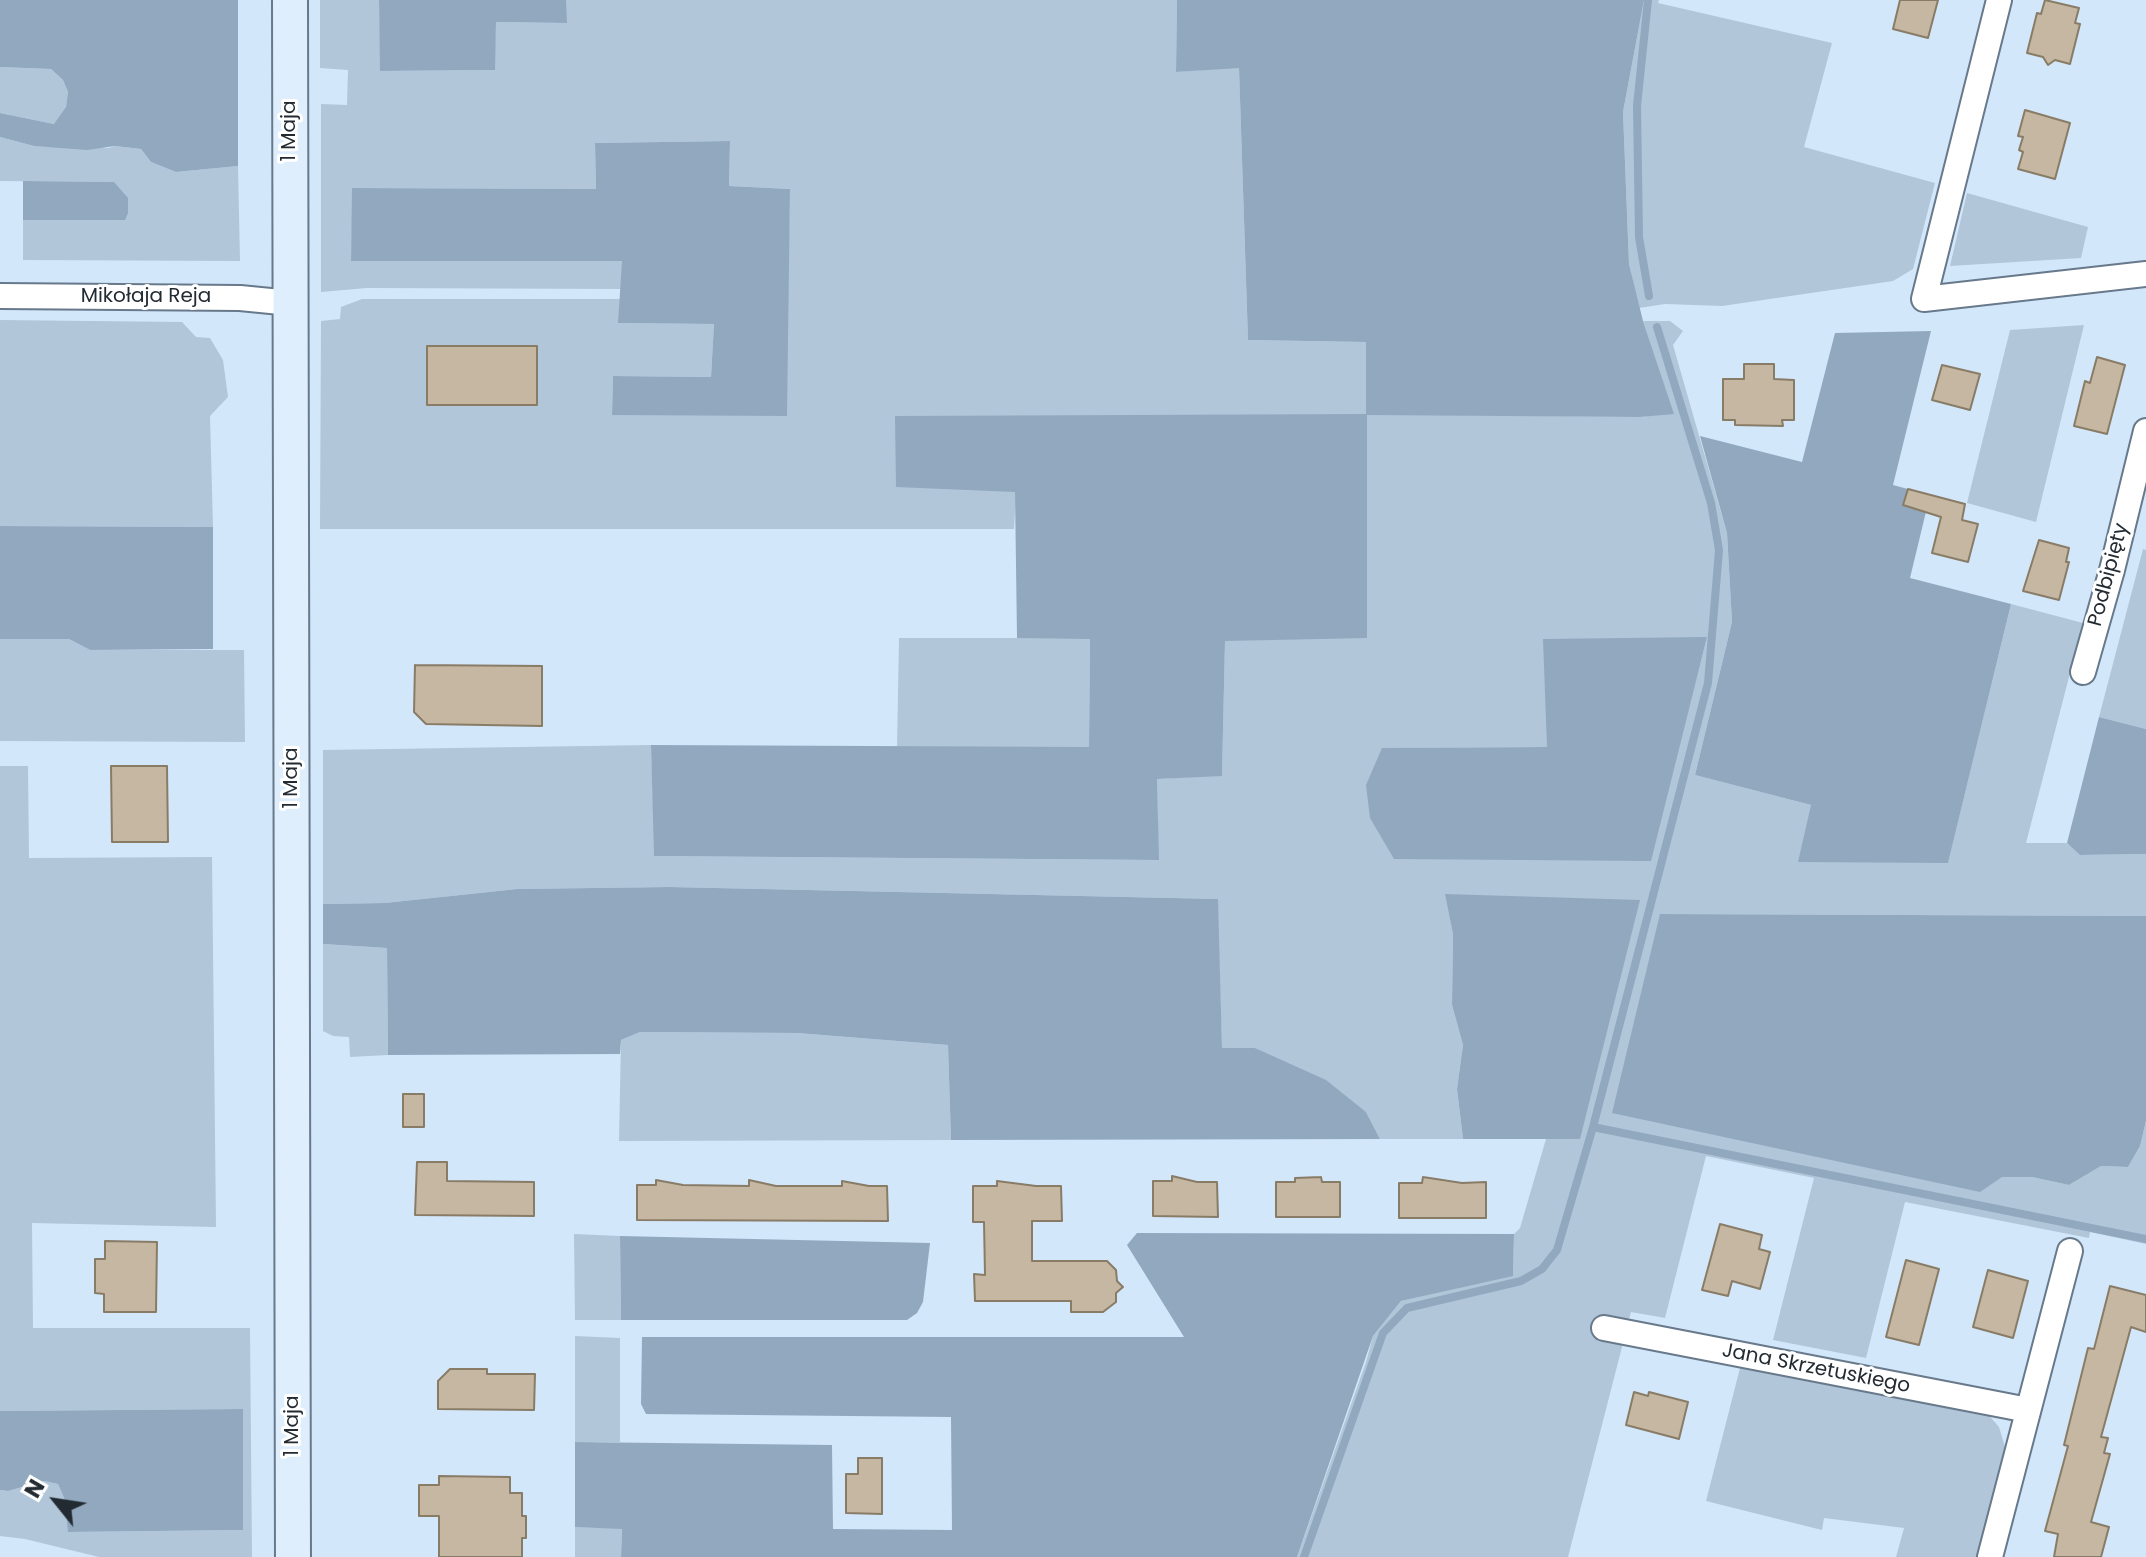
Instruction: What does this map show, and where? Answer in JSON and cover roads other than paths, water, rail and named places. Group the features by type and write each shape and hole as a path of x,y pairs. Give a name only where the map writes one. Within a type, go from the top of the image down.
{"main road":[{"name":"1 Maja","path":"290,0 293,1557"}],"street":[{"path":"1999,0 1924,299 2146,274"},
{"name":"Mikołaja Reja","path":"0,296 240,298 291,303"},
{"name":"Podbipięty","path":"2083,672 2146,431"},
{"path":"1990,1557 2070,1251"},
{"name":"Jana Skrzetuskiego","path":"1604,1328 2028,1410"}],"waterway":[{"path":"1648,0 1637,106 1639,237 1649,296"},
{"path":"1304,1557 1383,1333 1407,1308 1521,1281 1542,1269 1557,1250 1593,1127 1708,683 1719,550 1711,503 1657,327"},
{"path":"1593,1127 2146,1239"}]}
